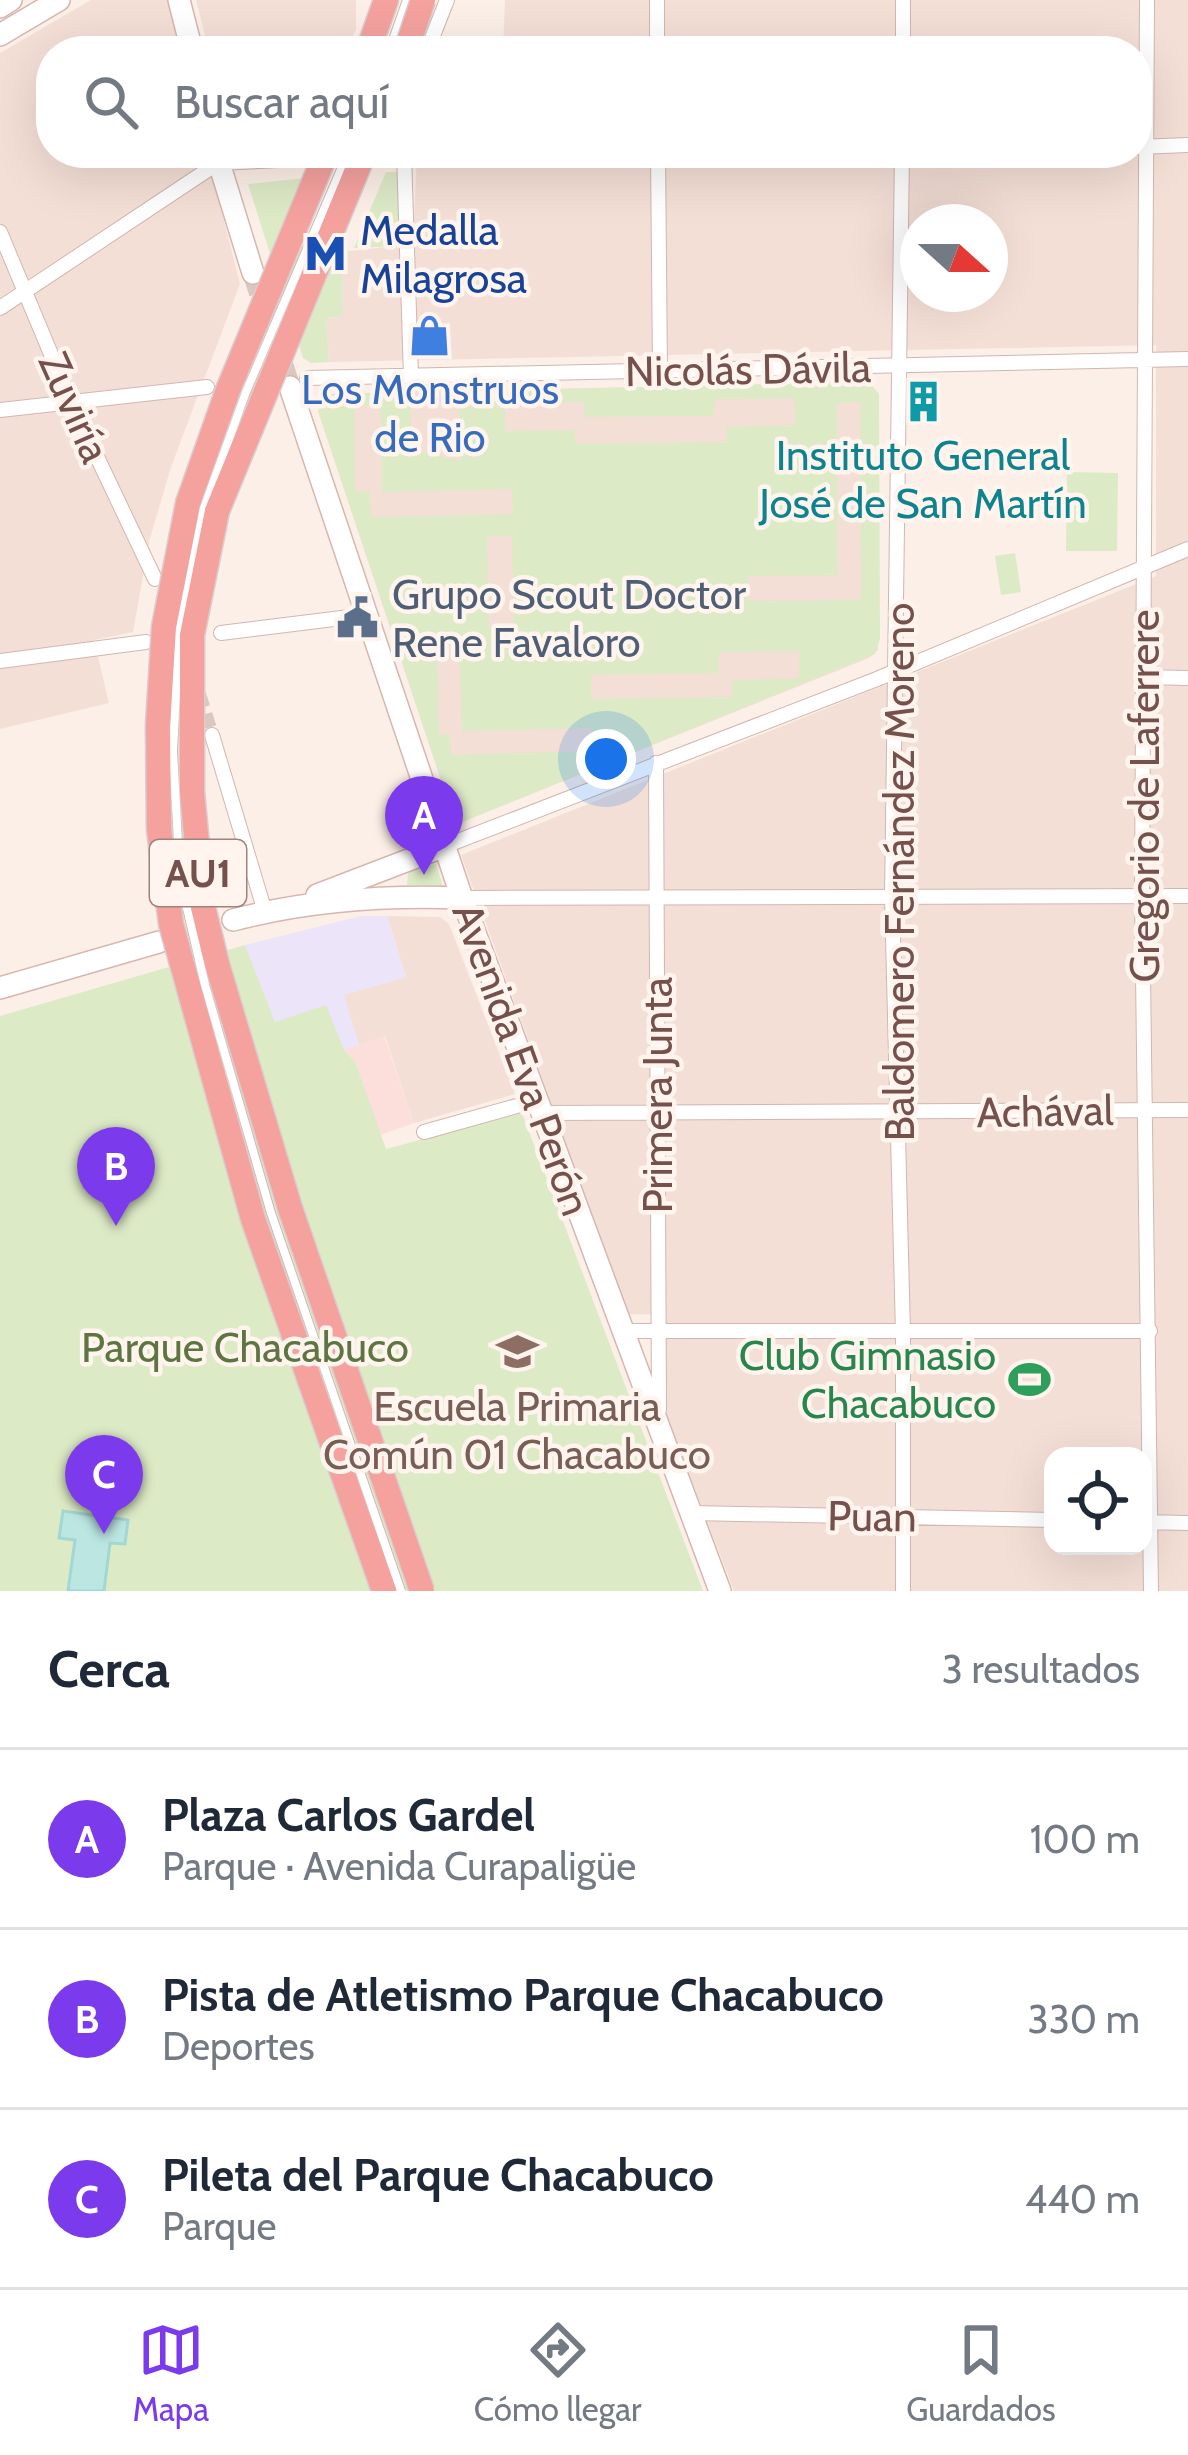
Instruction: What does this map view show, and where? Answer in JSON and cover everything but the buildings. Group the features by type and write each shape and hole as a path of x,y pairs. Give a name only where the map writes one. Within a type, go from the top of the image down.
{"highway":[{"path":"373,36 386,0"},
{"path":"411,36 423,0"},
{"name":"AU1","path":"320,168 228,390 188,503 164,627 159,829 171,925 253,1219 384,1591"},
{"name":"AU1","path":"358,168 217,512 192,635 192,792 203,907 218,964 303,1248 422,1591"}],"main road":[{"path":"0,7 11,0"},
{"path":"0,35 59,0"},
{"path":"179,0 188,36"},
{"path":"220,168 253,273"},
{"name":"Avenida Eva Perón","path":"299,382 366,615 462,898 720,1591"},
{"path":"233,920 294,904 445,846"},
{"path":"403,862 397,880 409,896"},
{"path":"294,904 409,896 462,898"},
{"path":"0,988 159,942"}],"street":[{"path":"433,36 447,0"},
{"path":"657,0 657,36"},
{"path":"903,0 903,36"},
{"name":"Gregorio de Laferrere","path":"1146,36 1147,0"},
{"path":"1152,147 1188,146"},
{"path":"0,308 203,168"},
{"path":"404,168 411,377"},
{"path":"658,168 660,372"},
{"name":"Baldomero Fernández Moreno","path":"902,168 892,898 903,1333 903,1591"},
{"name":"Gregorio de Laferrere","path":"1141,168 1148,1447"},
{"name":"Zuviría","path":"0,232 71,401 155,579"},
{"name":"Nicolás Dávila","path":"299,382 1188,359"},
{"path":"0,410 207,387"},
{"path":"445,846 898,670 1188,549"},
{"path":"221,633 366,615"},
{"path":"0,661 146,642"},
{"path":"1145,677 1188,678"},
{"path":"212,735 265,912"},
{"name":"Primera Junta","path":"656,763 659,1427"},
{"path":"462,898 1188,896"},
{"name":"Achával","path":"424,1132 540,1107 657,1112 1188,1110"},
{"path":"624,1331 1150,1331"},
{"name":"Puan","path":"691,1513 1044,1520"},
{"path":"1152,1522 1188,1523"},
{"name":"Gregorio de Laferrere","path":"1149,1555 1151,1591"}],"lane":[{"path":"394,36 407,0"},
{"path":"341,168 246,392 204,508 179,632 173,751 180,878 205,985 271,1213 401,1591"}],"shaded area":[{"path":"91,0 169,0 177,36 36,36 36,168 211,168 240,284 171,467 149,542 133,632 94,640 109,703 0,729 0,53"},
{"path":"196,0 356,0 353,36 205,36"},
{"path":"505,0 1188,0 1188,1591 734,1591 667,1416 665,1315 628,1314 461,855 1156,576 1156,345 329,362 326,318 343,317 342,271 350,251 413,244 416,168 1152,168 1152,36 504,36"},
{"path":"869,382 879,394 878,650 869,658 462,822 454,819 318,411 325,394"},
{"path":"361,916 387,916 406,977 344,995 359,1045 344,1050 275,1022 245,945"},
{"path":"387,916 440,917 449,924 515,1094 414,1123 385,1036 359,1045 343,995 406,977"},
{"path":"384,1036 414,1123 380,1135 355,1061 344,1050"}],"green space":[{"path":"386,172 398,172 399,246 354,248"},
{"path":"306,178 278,244 350,251 342,271 343,317 326,318 329,362 311,363 303,358 248,184"},
{"path":"869,382 879,394 880,639 875,654 462,822 454,819 318,411 325,394 410,392 411,449 460,461 458,391","holes":["794,398 795,425 727,427 726,442 576,444 574,430 505,431 505,403 584,402 585,417 714,415 715,399","860,402 861,600 748,601 748,576 837,575 837,403","355,406 381,406 382,492 512,489 513,514 371,517 370,492 355,491","487,536 512,536 514,626 489,626","459,646 462,731 592,728 593,751 451,755 450,735 439,734 437,647","799,651 799,678 732,680 732,697 591,699 591,675 719,673 719,652"]},
{"path":"1067,472 1118,473 1117,551 1066,551"},
{"path":"1015,553 1021,592 1001,595 995,556"},
{"path":"436,864 443,886 407,885 408,872"},
{"name":"Parque Chacabuco","path":"245,945 275,1022 326,1005 344,1050 355,1061 386,1149 522,1113 703,1591 0,1591 0,1016"}],"water":[{"path":"63,1511 128,1520 125,1544 110,1543 104,1591 68,1591 75,1540 59,1538"}],"tunnel":[{"path":"253,273 290,387"},
{"path":"199,694 212,735"}],"place":[{"name":"Medalla Milagrosa","path":"326,254"},
{"name":"Los Monstruos de Rio","path":"430,335"},
{"name":"Instituto General José de San Martín","path":"923,401"},
{"name":"Grupo Scout Doctor Rene Favaloro","path":"358,618"},
{"name":"Plaza Carlos Gardel","path":"424,875"},
{"name":"Pista de Atletismo Parque Chacabuco","path":"116,1226"},
{"name":"Escuela Primaria Común 01 Chacabuco","path":"517,1352"},
{"name":"Club Gimnasio Chacabuco","path":"1030,1379"},
{"name":"Pileta del Parque Chacabuco","path":"104,1534"}]}
